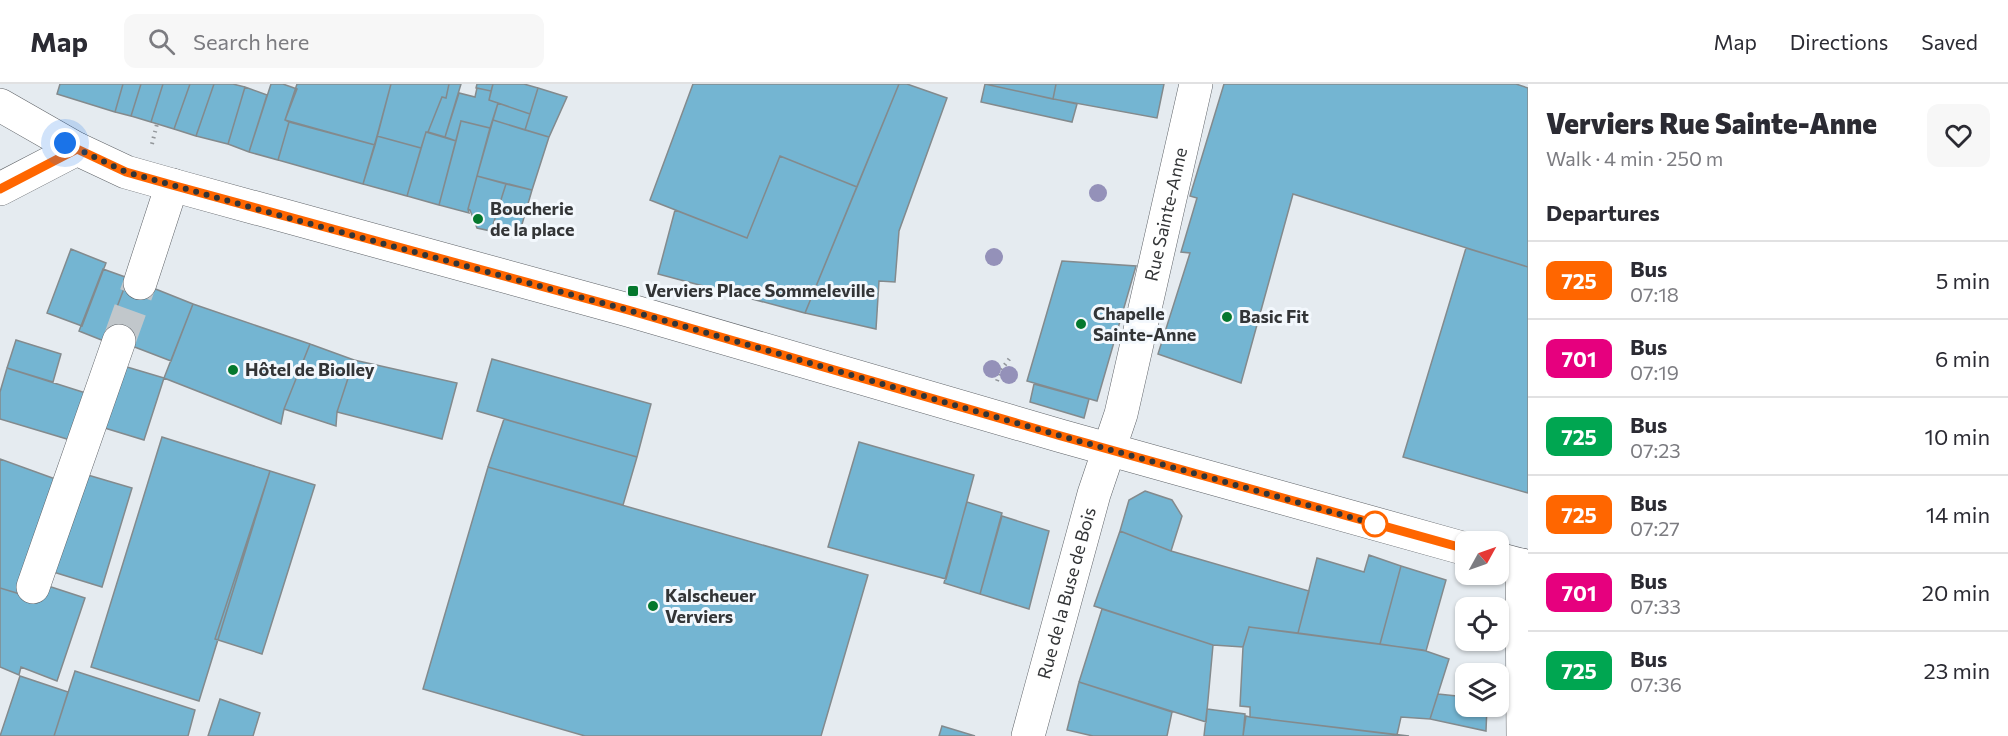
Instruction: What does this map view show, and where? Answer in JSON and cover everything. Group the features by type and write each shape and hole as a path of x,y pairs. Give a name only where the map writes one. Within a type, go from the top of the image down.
{"main road":[{"name":"Rue Sainte-Anne","path":"1108,449 1121,414 1196,84"},
{"path":"0,105 77,149 126,172 1455,546"},
{"path":"0,189 77,149"},
{"path":"140,283 172,185"},
{"path":"33,587 119,341"},
{"name":"Rue de la Buse de Bois","path":"1028,736 1108,449"},
{"path":"1516,564 1523,736"}],"path":[{"path":"995,387 1001,370 1010,358"}],"building":[{"path":"60,84 123,84 115,112 57,94"},
{"path":"123,84 141,84 131,116 115,112"},
{"path":"141,84 163,84 151,122 131,116"},
{"path":"163,84 190,84 174,129 151,122"},
{"path":"190,84 214,84 196,136 174,129"},
{"path":"214,84 233,84 245,87 228,144 196,136"},
{"path":"271,84 283,84 297,89 285,120 289,122 278,160 249,152"},
{"path":"297,84 391,84 375,145 285,120"},
{"path":"391,84 449,84 446,98 442,97 421,148 377,136"},
{"path":"449,84 461,84 445,137 428,132 442,97 446,98"},
{"path":"477,84 493,84 491,91 476,88"},
{"path":"493,84 524,84 538,88 530,114 489,100"},
{"path":"693,84 899,84 857,187 780,156 747,238 650,200"},
{"path":"899,84 907,84 947,98 899,231 895,282 879,281 876,329 805,313"},
{"path":"985,84 1056,84 1053,99"},
{"path":"985,84 1077,104 1072,122 981,102"},
{"path":"1056,84 1164,84 1157,118 1053,99"},
{"path":"1224,84 1516,84 1528,88 1528,267 1293,194 1241,383 1158,354 1190,253 1181,252 1197,198 1190,196"},
{"path":"245,87 267,95 249,152 228,144"},
{"path":"477,88 491,91 489,100 498,103 490,128 461,121 456,141 445,137 459,93 475,97"},
{"path":"538,88 567,97 549,137 525,130"},
{"path":"498,103 530,114 525,130 493,120"},
{"path":"493,120 549,137 532,190 477,176"},
{"path":"461,121 490,128 468,209 469,213 439,205"},
{"path":"289,122 375,145 363,184 278,160"},
{"path":"426,132 456,141 439,205 407,196"},
{"path":"377,136 421,148 407,196 363,184"},
{"path":"780,156 857,187 805,313 658,274 675,210 747,238"},
{"path":"477,176 506,184 491,231 477,228 468,209"},
{"path":"506,184 532,190 518,238 491,231"},
{"path":"1466,248 1528,267 1528,493 1403,457"},
{"path":"71,249 106,263 82,326 47,313"},
{"name":"Chapelle Sainte-Anne","path":"1062,261 1136,266 1097,401 1027,381"},
{"path":"103,269 128,278 104,341 79,331"},
{"path":"128,278 193,304 171,361 106,336"},
{"name":"Hôtel de Biolley","path":"193,304 310,344 284,409 281,424 164,378"},
{"path":"16,340 61,354 53,382 7,368"},
{"path":"310,344 354,360 337,412 336,426 284,409"},
{"path":"492,359 651,404 637,457 477,411"},
{"path":"354,360 457,383 442,439 337,412"},
{"path":"117,364 164,378 144,440 98,426"},
{"path":"7,368 92,395 77,442 0,419 0,392"},
{"path":"1034,384 1089,399 1084,418 1030,402"},
{"path":"504,419 637,457 623,505 488,467"},
{"path":"162,437 270,471 199,701 91,667"},
{"path":"859,442 974,475 946,579 828,547"},
{"path":"0,459 58,480 20,594 0,588"},
{"name":"Kalscheuer Verviers","path":"488,467 868,575 821,736 585,736 423,689"},
{"path":"270,471 315,485 262,654 215,639"},
{"path":"81,473 132,488 102,587 50,571"},
{"path":"1145,491 1172,500 1182,516 1171,551 1120,531 1129,500"},
{"path":"967,502 1002,513 980,594 944,583"},
{"path":"1002,516 1049,531 1029,609 980,594"},
{"path":"1120,531 1171,551 1309,591 1298,633 1249,627 1243,647 1213,645 1094,606"},
{"path":"1369,555 1401,566 1380,644 1298,633 1317,558 1364,572"},
{"path":"1401,566 1446,580 1426,651 1380,644"},
{"path":"42,584 85,598 57,681 21,667 19,675 0,667 0,588 20,594"},
{"path":"1102,609 1213,645 1206,722 1079,682"},
{"path":"1249,627 1423,650 1449,659 1430,719 1401,717 1397,735 1250,717 1250,707 1240,706 1243,647"},
{"path":"75,671 195,710 188,736 54,736"},
{"path":"20,676 68,692 54,736 0,736"},
{"path":"1079,682 1172,712 1167,736 1093,736 1067,730"},
{"path":"1438,694 1455,696 1455,717 1487,717 1486,731 1430,719"},
{"path":"220,699 260,713 253,736 208,736"},
{"path":"1207,709 1245,714 1243,736 1204,736"},
{"path":"1246,716 1250,717 1409,736 1243,736"},
{"path":"942,726 975,736 939,736"}],"tunnel":[{"path":"119,341 140,283"}],"bus line":[{"name":"725","path":"0,189 77,149 126,172 628,310 1061,436 1455,546"}],"place":[{"name":"Boucherie de la place","path":"478,219"},
{"name":"Verviers Place Sommeleville","path":"633,291"},
{"name":"Basic Fit","path":"1227,317"},
{"name":"Chapelle Sainte-Anne","path":"1081,324"},
{"name":"Hôtel de Biolley","path":"233,370"},
{"name":"Kalscheuer Verviers","path":"653,606"}],"route":[{"path":"65,143 126,172 628,310 1061,436 1375,524"}]}
